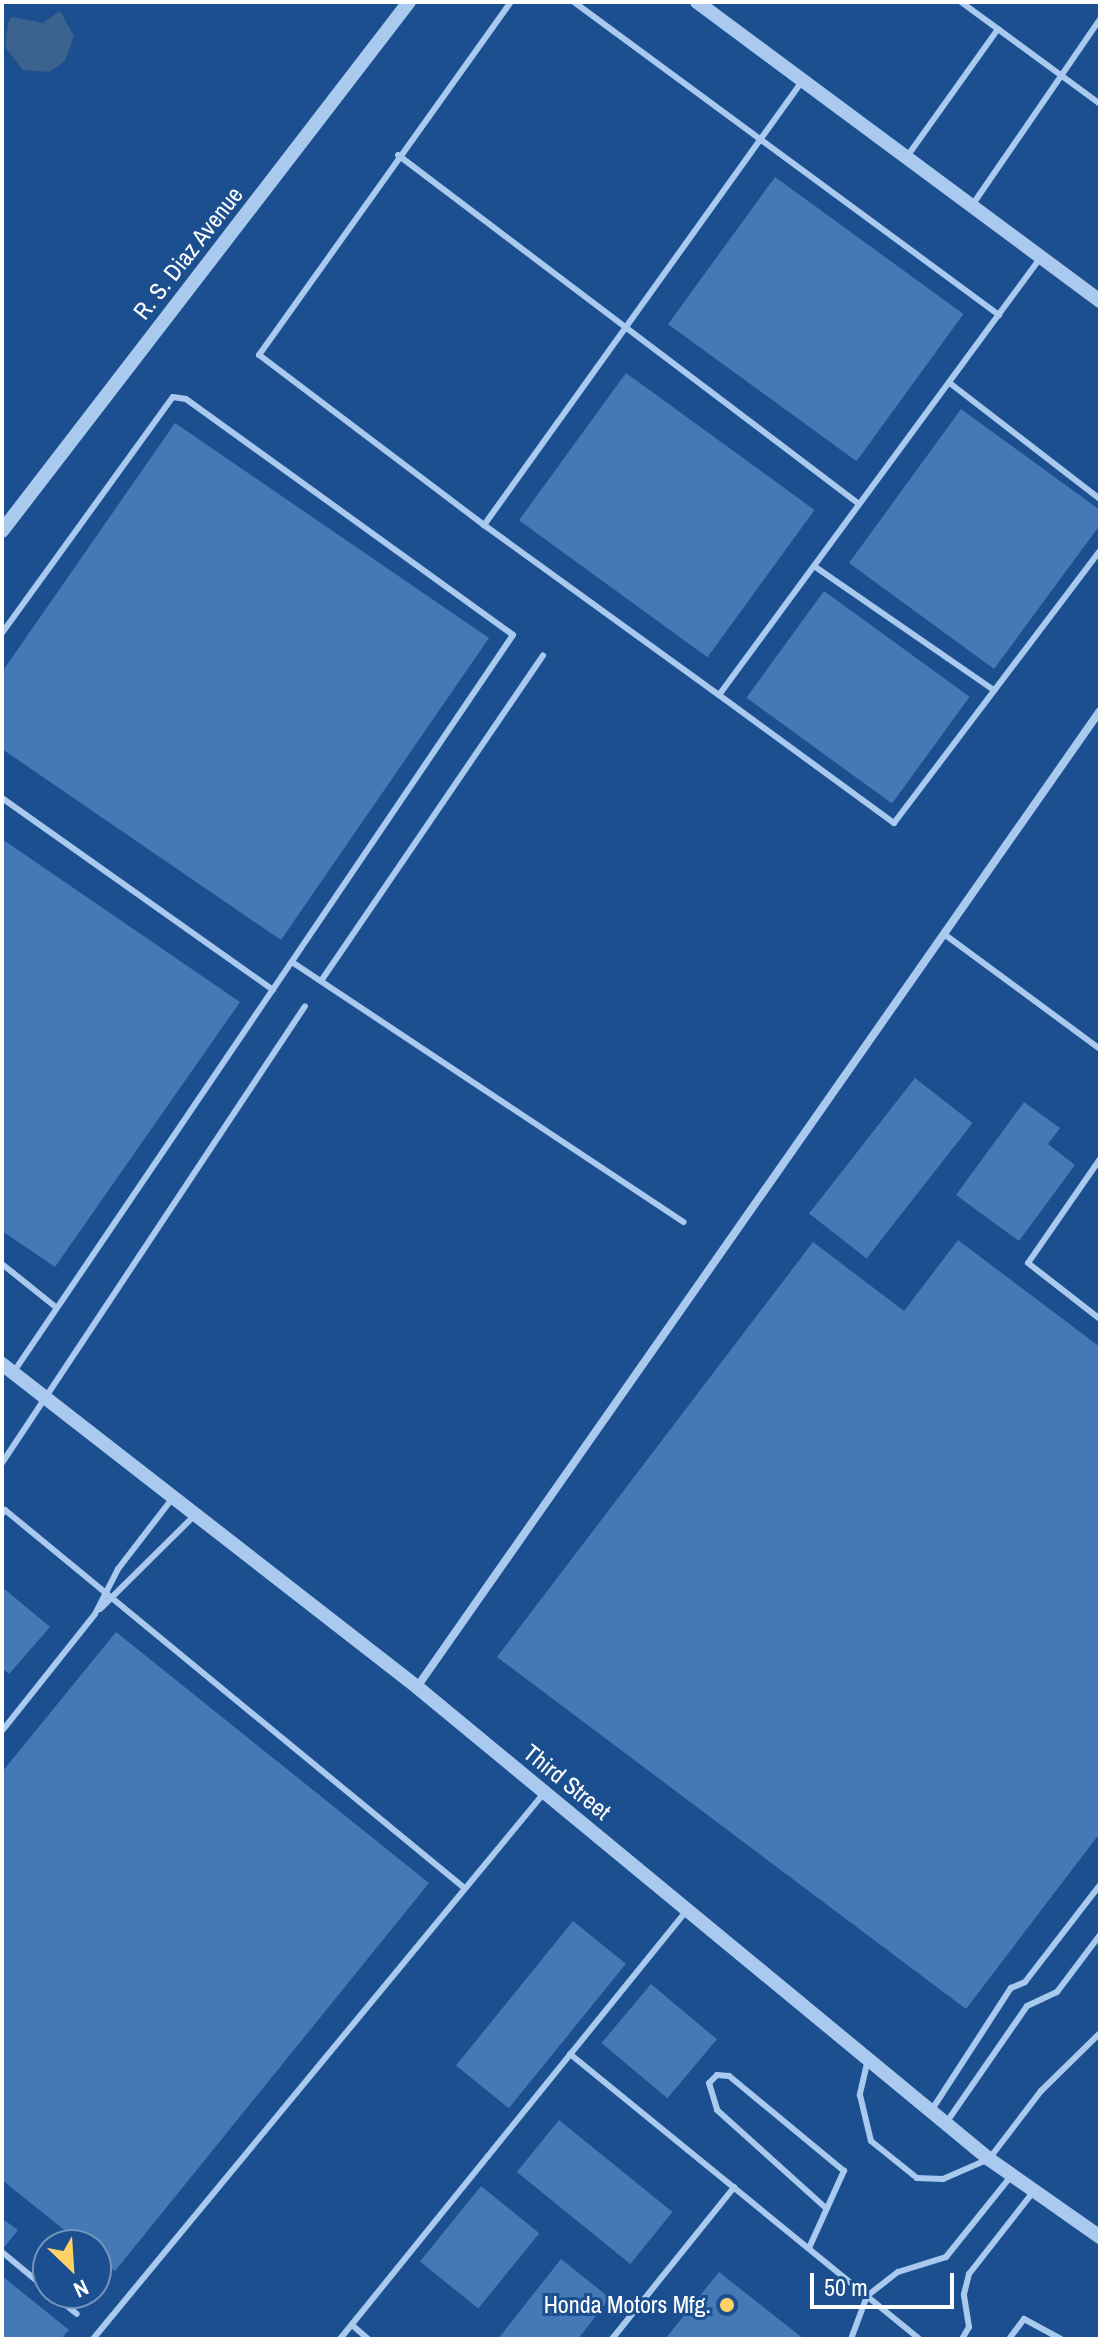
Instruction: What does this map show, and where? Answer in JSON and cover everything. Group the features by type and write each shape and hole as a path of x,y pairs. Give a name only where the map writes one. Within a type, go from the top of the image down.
{"street":[{"name":"R. S. Diaz Avenue","path":"2,531 409,2"},
{"path":"697,2 1100,301"},
{"path":"417,1687 1100,711"},
{"name":"Third Street","path":"8,1368 417,1687 989,2159 1100,2237"}],"lane":[{"path":"511,2 398,155 259,355 484,525 894,823 1100,551"},
{"path":"574,2 759,142 999,315"},
{"path":"961,2 1100,104"},
{"path":"972,206 1100,19"},
{"path":"906,158 998,29"},
{"path":"484,525 803,80"},
{"path":"398,155 859,504"},
{"path":"719,695 951,384 1041,257"},
{"path":"951,384 1100,499"},
{"path":"2,633 173,397 186,399 513,635 57,1308 8,1368"},
{"path":"814,566 994,690"},
{"path":"321,981 543,656"},
{"path":"2,798 273,990"},
{"path":"944,934 1100,1049"},
{"path":"292,962 684,1222"},
{"path":"2,1463 42,1395 305,1006"},
{"path":"1100,1159 1028,1263 1100,1319"},
{"path":"2,1264 57,1308"},
{"path":"2,1731 97,1611 106,1593 173,1497"},
{"path":"2,1514 5,1510 462,1886"},
{"path":"97,1611 195,1515"},
{"path":"93,2339 462,1886 544,1792"},
{"path":"931,2111 1011,1988 1025,1982 1100,1885"},
{"path":"340,2339 687,1910"},
{"path":"946,2123 1027,2006 1057,1992 1100,1935"},
{"path":"868,2059 860,2095 864,2123 871,2141 893,2163 917,2178 943,2179 989,2159 1041,2091 1100,2033"},
{"path":"570,2054 920,2339"},
{"path":"809,2248 844,2171 729,2076 717,2075 709,2083 717,2110 826,2208"},
{"path":"851,2339 867,2296 898,2272 946,2257 1012,2175"},
{"path":"612,2339 734,2187"},
{"path":"962,2339 969,2327 964,2294 969,2274 1034,2191"},
{"path":"2,2252 32,2277"},
{"path":"71,2309 77,2314"},
{"path":"1009,2339 1024,2319 1061,2339"},
{"path":"352,2325 368,2339"}],"water":[{"path":"60,11 74,36 65,61 49,72 23,70 5,47 8,23 12,17 43,23"}],"building":[{"path":"775,177 964,314 857,461 668,324"},
{"path":"626,373 815,510 708,657 519,520"},
{"path":"961,409 1100,510 1100,525 994,669 849,563"},
{"path":"175,423 489,638 281,940 2,749 2,672"},
{"path":"824,591 970,697 892,804 746,698"},
{"path":"2,839 240,1002 55,1267 2,1231"},
{"path":"915,1078 973,1123 867,1258 809,1214"},
{"path":"1024,1102 1060,1128 1048,1144 1075,1165 1019,1241 956,1195"},
{"path":"958,1240 1100,1347 1100,1833 966,2009 497,1657 813,1242 904,1311"},
{"path":"2,1587 50,1627 9,1674 2,1668"},
{"path":"116,1632 429,1883 115,2271 112,2269 112,2229 63,2229 2,2180 2,1772"},
{"path":"573,1921 626,1964 509,2108 456,2066"},
{"path":"651,1984 717,2039 667,2098 602,2043"},
{"path":"559,2120 672,2212 630,2264 517,2172"},
{"path":"481,2186 539,2233 478,2309 420,2261"},
{"path":"4,2220 18,2230 2,2250 2,2222"},
{"path":"561,2259 610,2298 578,2339 498,2339"},
{"name":"Honda Motors Mfg.","path":"719,2272 804,2339 665,2339"},
{"path":"2,2276 32,2300 32,2309 43,2309 69,2330 61,2339 2,2339"}],"place":[{"name":"Honda Motors Mfg.","path":"727,2305"}]}
